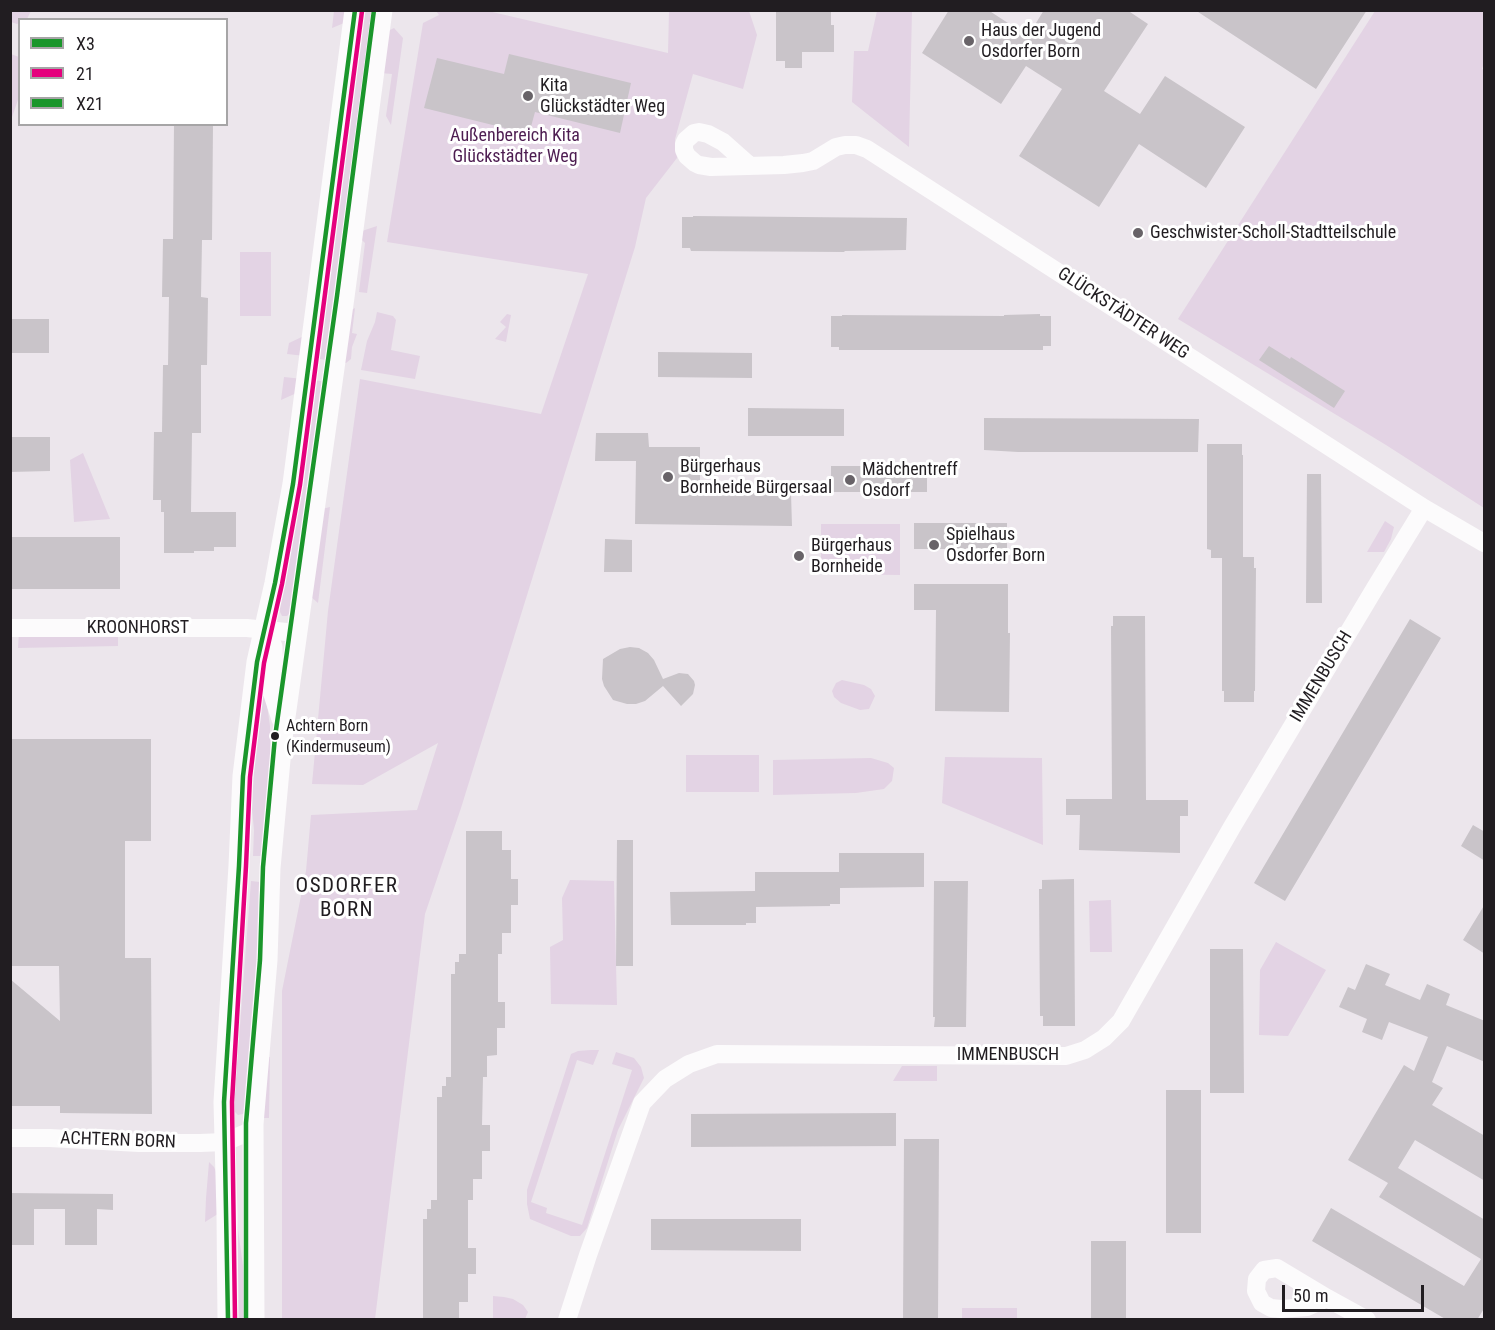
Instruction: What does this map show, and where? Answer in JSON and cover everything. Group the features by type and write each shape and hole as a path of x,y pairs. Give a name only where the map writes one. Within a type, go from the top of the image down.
{"street":[{"path":"228,1320 228,1214 224,1102 243,776 257,662 275,583 293,484 355,10"},
{"path":"254,1320 252,1130 267,960 270,868 296,633 342,317 382,10"},
{"name":"GLÜCKSTÄDTER WEG","path":"750,166 803,164 813,161 836,147 845,145 856,145 867,149 1106,302 1187,357 1425,508 1485,543"},
{"name":"IMMENBUSCH","path":"567,1320 642,1103 665,1079 689,1064 717,1054 1066,1056 1085,1050 1104,1038 1121,1021 1232,827 1425,508"},
{"name":"KROONHORST","path":"10,628 247,628 296,633"},
{"path":"264,630 272,647 273,691 284,726"},
{"path":"225,1142 252,1130"},
{"name":"ACHTERN BORN","path":"10,1138 139,1143 225,1142"},
{"path":"225,1142 254,1260"},
{"path":"1327,1298 1367,1320"}],"green space":[{"path":"11,10 31,11 28,18 18,18 18,24 11,22"},
{"path":"334,11 350,11 349,21 332,28"},
{"path":"362,11 376,11 331,361 315,358"},
{"name":"Außenbereich Kita Glückstädter Weg","path":"436,11 488,11 668,53 669,11 749,11 757,35 743,89 693,74 675,139 677,158 646,198 635,247 461,808 425,914 375,1319 282,1320 282,991 306,871 311,815 417,810 438,743 363,785 312,784 328,611 360,379 541,414 588,274 387,242 423,23 439,15"},
{"path":"877,11 912,11 909,147 852,102 854,51 868,51"},
{"path":"1375,11 1484,11 1482,69 1484,70 1484,508 1386,445 1178,319"},
{"path":"394,28 403,38 391,125 386,116 392,74 380,73 386,32"},
{"path":"11,54 18,57 18,100 11,120"},
{"path":"377,226 367,293 359,292 365,243 358,236 359,232"},
{"path":"240,252 271,252 271,316 240,316"},
{"path":"355,308 352,333 357,334 352,347 351,359 346,363 342,362 348,312"},
{"path":"377,312 393,316 396,320 391,350 420,356 415,379 361,370 367,341"},
{"path":"507,314 511,315 506,342 495,339 506,327 500,322"},
{"path":"308,334 305,356 287,354 289,343"},
{"path":"284,377 303,379 301,391 281,400"},
{"path":"313,380 328,382 290,613 282,616 279,607"},
{"path":"83,453 110,519 74,522 70,460"},
{"path":"330,507 318,603 311,597 322,509"},
{"path":"1385,521 1394,527 1384,552 1367,552"},
{"path":"821,524 900,524 900,575 821,574"},
{"path":"19,632 118,634 118,646 18,648"},
{"path":"842,680 871,689 875,696 869,709 860,710 841,703 834,697 832,691 836,683"},
{"path":"262,691 265,691 270,726 270,759 262,856 253,856 254,830 251,799"},
{"path":"686,755 759,755 759,792 686,792"},
{"path":"945,757 1042,758 1043,845 942,803"},
{"path":"871,758 888,763 894,768 892,781 884,789 856,793 773,795 773,760"},
{"path":"570,880 614,881 617,1005 551,1004 550,947 563,940 562,898"},
{"path":"251,881 260,882 260,960 247,1109 243,1114 238,1115 234,1105"},
{"path":"1111,900 1112,952 1090,952 1089,901"},
{"path":"1276,942 1326,970 1288,1036 1259,1035 1260,970"},
{"path":"599,1050 593,1065 577,1060 531,1202 547,1208 546,1213 582,1225 632,1070 612,1064 616,1052 634,1058 641,1067 644,1078 618,1130 587,1228 580,1236 571,1236 530,1219 527,1190 571,1054 578,1051"},
{"path":"267,1057 270,1057 269,1118 261,1118"},
{"path":"902,1066 937,1066 937,1081 893,1081"},
{"path":"209,1162 218,1176 221,1212 205,1222 206,1198"},
{"path":"237,1222 249,1310 249,1319 235,1319"},
{"path":"493,1296 513,1299 523,1305 528,1312 525,1319 493,1319"},
{"path":"962,1308 1017,1308 1017,1319 962,1319"}],"building":[{"path":"776,10 831,10 831,25 834,25 834,52 802,52 802,68 785,68 785,61 776,61"},
{"path":"949,10 988,10 1028,36 1044,10 1127,10 1148,24 1104,91 1140,114 1165,76 1245,127 1206,188 1139,144 1099,207 1019,156 1062,89 1026,66 1001,104 922,53"},
{"path":"1195,10 1367,10 1316,89"},
{"name":"Kita Glückstädter Weg","path":"509,54 631,83 620,133 535,112 529,134 424,108 437,58 504,74"},
{"path":"174,126 213,126 212,240 202,240 201,297 208,298 207,365 201,365 201,433 192,433 191,512 236,512 236,547 214,547 214,551 194,551 194,553 164,553 164,512 161,512 161,500 153,500 154,432 162,432 163,365 168,365 169,297 162,297 163,239 173,239"},
{"path":"682,217 907,218 906,250 691,251 690,248 682,248"},
{"path":"1040,314 1040,316 1051,316 1051,346 1043,346 1043,350 839,350 839,347 831,347 831,316"},
{"path":"10,319 49,319 49,353 10,353"},
{"path":"1269,346 1345,391 1334,408 1259,360"},
{"path":"658,352 752,353 752,378 658,377"},
{"path":"748,408 844,409 844,436 748,436"},
{"path":"984,418 1199,419 1198,452 984,450"},
{"name":"Bürgerhaus Bornheide Bürgersaal","path":"596,433 648,433 649,447 700,447 700,493 791,493 792,526 635,524 636,461 595,461"},
{"path":"10,437 50,437 50,471 10,472"},
{"path":"1207,444 1242,444 1243,557 1254,557 1254,568 1256,568 1254,702 1224,702 1224,691 1222,691 1222,558 1211,558 1211,550 1207,549"},
{"path":"831,466 927,466 927,492 831,492"},
{"path":"1307,474 1321,474 1322,603 1306,603"},
{"path":"914,523 1007,523 1007,549 914,549"},
{"path":"10,537 120,537 120,589 10,589"},
{"path":"605,539 632,540 632,572 604,572"},
{"path":"914,584 1008,584 1009,712 935,711 936,610 914,610"},
{"path":"1113,616 1145,616 1146,800 1188,800 1188,816 1180,816 1180,853 1079,850 1080,815 1066,815 1066,799 1112,799 1111,626 1113,626"},
{"path":"1410,619 1441,638 1285,901 1254,883"},
{"path":"639,648 648,653 663,679 679,673 688,674 695,685 693,694 681,706 663,686 645,701 636,704 613,700 602,679 603,659 620,649"},
{"path":"10,739 151,739 151,841 125,841 125,958 151,958 152,1114 60,1113 60,1106 10,1106 10,979 60,1021 59,966 10,966"},
{"path":"1473,825 1485,832 1485,861 1461,846"},
{"path":"466,831 502,831 502,850 511,850 511,879 518,879 518,905 511,905 511,933 502,933 502,954 498,954 498,1002 505,1002 505,1028 497,1028 497,1055 487,1056 487,1077 483,1077 482,1125 490,1125 490,1151 482,1151 482,1179 473,1179 473,1200 468,1200 468,1248 476,1248 476,1274 468,1274 468,1302 459,1302 459,1320 423,1320 423,1219 427,1219 427,1209 431,1209 431,1200 437,1200 437,1097 442,1097 442,1086 446,1086 446,1077 451,1077 451,974 455,974 455,962 459,962 459,954 466,954"},
{"path":"617,840 633,840 633,966 616,966"},
{"path":"839,853 924,853 924,887 840,888 840,904 756,907 756,923 671,925 670,892 755,891 755,872 839,872"},
{"path":"1074,879 1075,1026 1043,1026 1043,1016 1040,1016 1039,889 1042,889 1042,880"},
{"path":"934,881 968,881 966,1027 934,1027"},
{"path":"1485,904 1485,954 1463,940"},
{"path":"1210,949 1243,949 1244,1093 1210,1093"},
{"path":"1366,964 1390,974 1385,985 1420,1000 1427,984 1450,994 1446,1005 1485,1021 1485,1062 1447,1046 1432,1082 1443,1088 1432,1105 1485,1136 1485,1181 1415,1140 1398,1168 1485,1220 1485,1307 1477,1320 1447,1320 1312,1241 1331,1208 1464,1286 1481,1259 1379,1197 1388,1183 1348,1160 1404,1065 1414,1071 1428,1037 1389,1022 1382,1040 1362,1032 1367,1019 1339,1007 1348,987 1355,990"},
{"path":"1166,1090 1201,1090 1201,1233 1166,1233"},
{"path":"896,1113 896,1146 691,1147 691,1114"},
{"path":"904,1139 939,1139 938,1320 903,1320"},
{"path":"10,1193 113,1194 113,1210 97,1209 97,1245 65,1245 65,1209 34,1209 34,1245 10,1245"},
{"path":"651,1219 801,1219 801,1251 651,1250"},
{"path":"1091,1241 1126,1241 1126,1320 1091,1320"}],"transit line":[{"name":"X3","path":"228,1320 224,1102 243,776 257,662 275,583 293,484 355,10"},
{"name":"X21","path":"246,1320 246,1123 260,960 263,867 275,737 337,296 374,10"},
{"name":"21","path":"235,1320 232,1102 250,777 264,663 282,584 300,485 362,11"}],"place":[{"name":"Haus der Jugend Osdorfer Born","path":"969,41"},
{"name":"Kita Glückstädter Weg","path":"528,96"},
{"name":"Geschwister-Scholl-Stadtteilschule","path":"1138,233"},
{"name":"Bürgerhaus Bornheide Bürgersaal","path":"668,477"},
{"name":"Mädchentreff Osdorf","path":"850,480"},
{"name":"Spielhaus Osdorfer Born","path":"934,545"},
{"name":"Bürgerhaus Bornheide","path":"799,556"},
{"name":"Achtern Born (Kindermuseum)","path":"275,736"}],"district":[{"name":"OSDORFER BORN","path":"347,899"}]}
